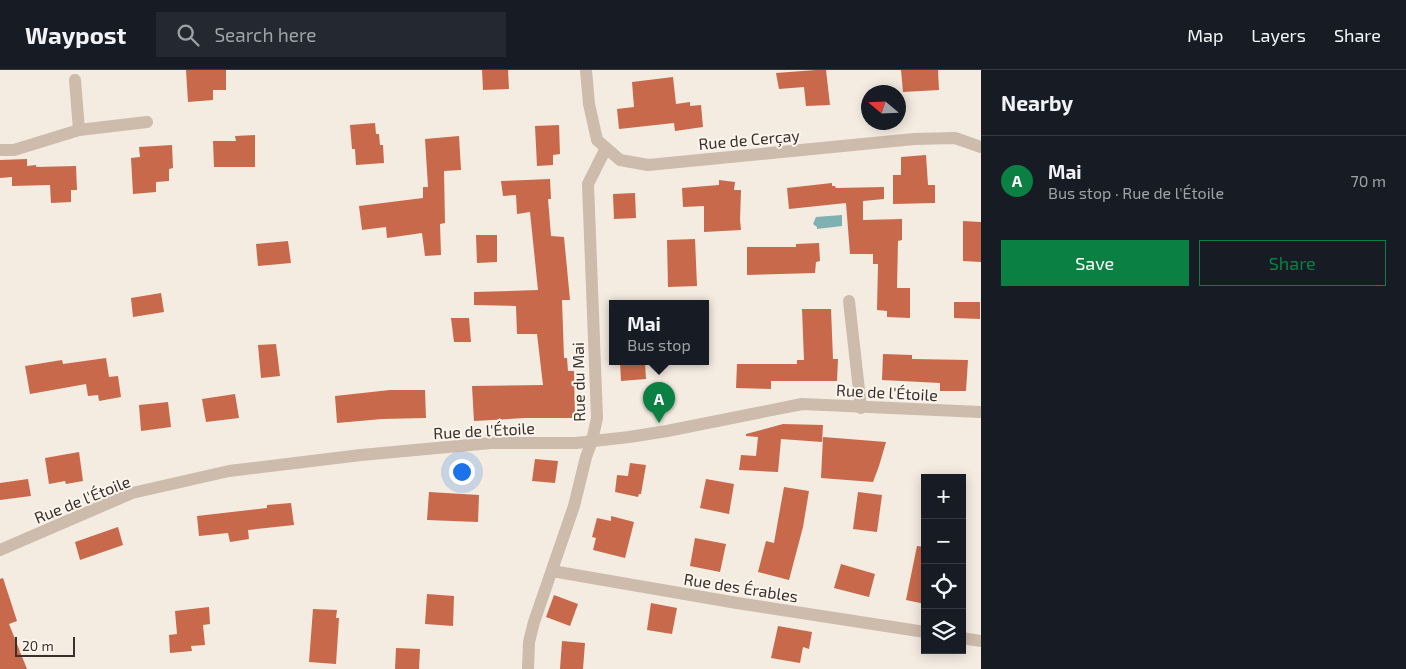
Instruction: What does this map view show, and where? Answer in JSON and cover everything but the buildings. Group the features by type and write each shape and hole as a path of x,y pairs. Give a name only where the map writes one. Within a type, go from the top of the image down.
{"street":[{"name":"Rue de Cerçay","path":"586,70 589,104 597,140 620,160 648,165 914,139 954,138 981,146"},
{"path":"75,80 79,130"},
{"path":"0,150 14,150 79,130 147,122"},
{"name":"Rue du Mai","path":"528,669 529,642 534,622 574,506 597,418 588,184 606,148"},
{"path":"848,301 861,408"},
{"name":"Rue de l'Étoile","path":"0,550 132,493 229,471 491,442 576,443 629,437 802,404 981,412"},
{"name":"Rue des Érables","path":"552,571 737,603 921,631"},
{"path":"966,639 981,641"}],"water":[{"path":"842,215 842,226 817,229 813,224 816,217"}],"place":[{"name":"Mai","path":"659,423"}]}
